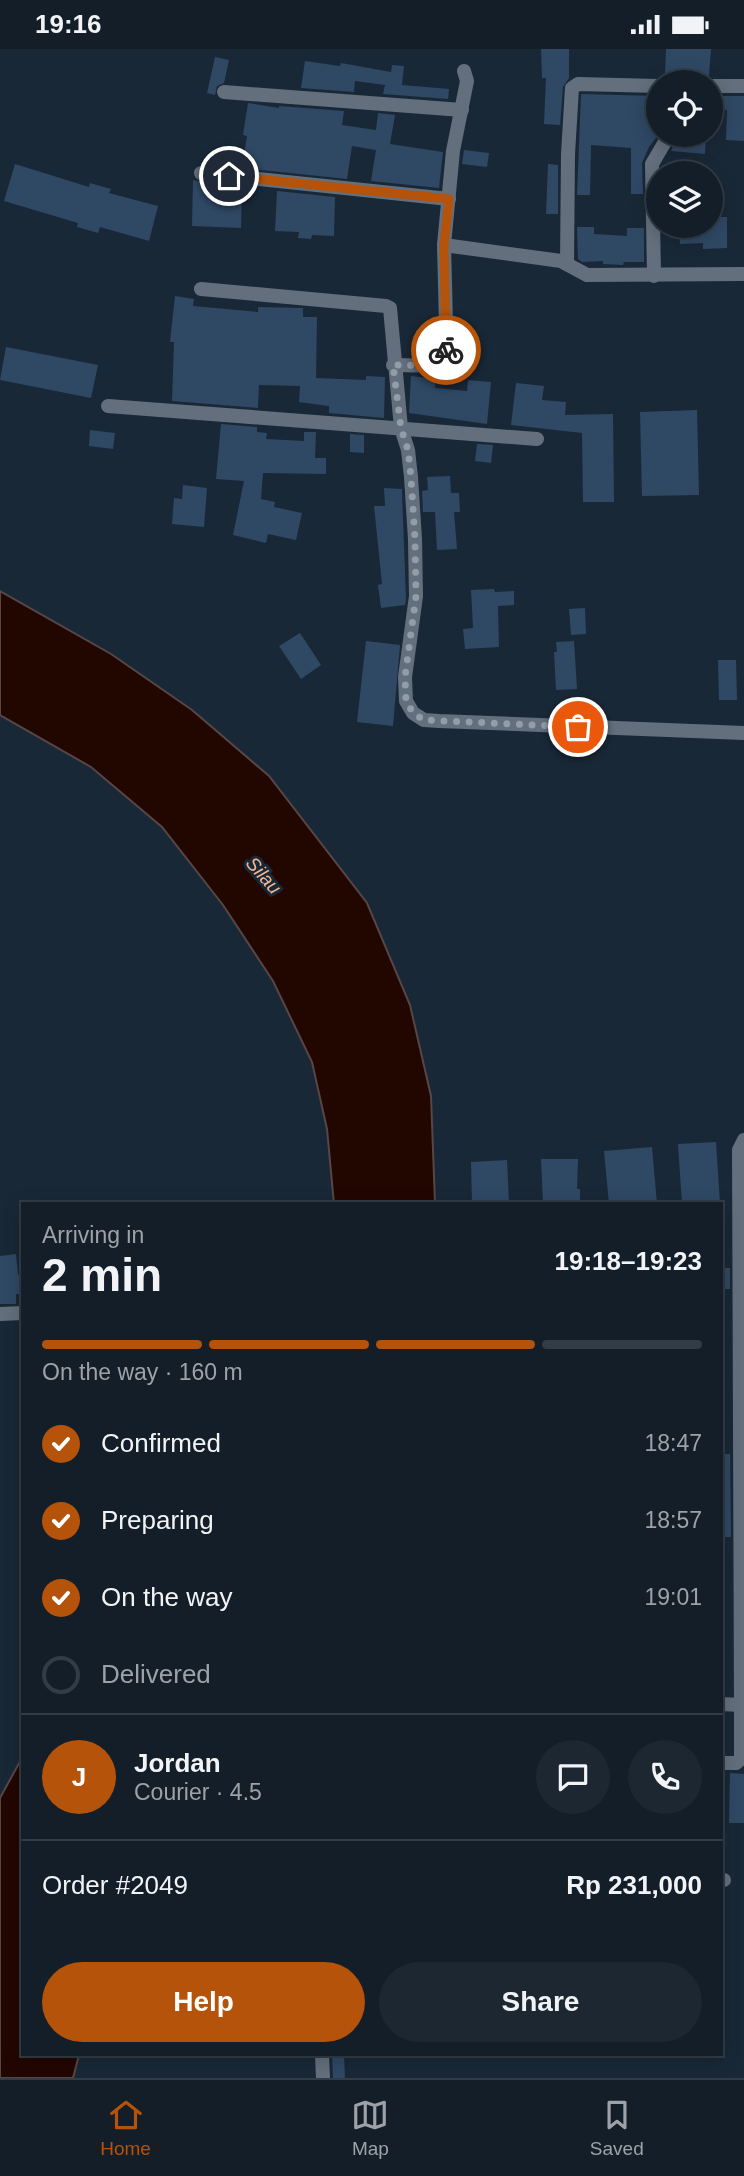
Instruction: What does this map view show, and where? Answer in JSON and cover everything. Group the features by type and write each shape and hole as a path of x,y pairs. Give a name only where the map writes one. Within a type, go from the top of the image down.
{"street":[{"path":"393,365 442,366 447,362 444,245 453,151 467,81 464,71"},
{"path":"567,264 568,154 572,88 578,84 646,86"},
{"path":"723,86 744,86"},
{"path":"224,92 462,110"},
{"path":"653,275 652,164 662,147"},
{"path":"201,173 449,199"},
{"path":"444,245 567,264 587,275 744,274"},
{"path":"201,289 386,306 391,312 393,365 401,428 408,450 415,539 416,596 405,677 406,701 413,713 424,720 439,721 744,733"},
{"path":"108,406 537,439"},
{"path":"723,1763 730,1764 741,1759 739,1150 744,1140"},
{"path":"0,1314 21,1313"},
{"path":"723,1704 741,1705"},
{"path":"322,2056 323,2078"}],"water":[{"name":"Silau","path":"0,591 111,654 192,710 269,776 367,903 410,1005 431,1096 435,1202 334,1202 327,1129 312,1062 273,981 223,905 162,827 91,767 0,715"},
{"path":"21,1760 21,2056 79,2056 73,2078 0,2078 0,1798"}],"building":[{"path":"541,49 569,49 569,78 563,87 560,125 544,124 546,78 542,78"},
{"path":"666,49 711,49 709,70 665,70"},
{"path":"215,57 229,60 224,83 217,86 215,95 207,93"},
{"path":"305,61 340,66 341,63 391,72 392,65 404,66 402,85 449,89 448,99 383,94 385,85 355,81 354,92 301,88"},
{"path":"581,94 646,96 646,147 649,147 642,163 643,194 631,194 631,148 591,145 590,195 577,195"},
{"path":"723,96 744,96 744,141 726,140 727,110 723,110"},
{"path":"248,103 279,108 344,111 342,125 376,130 378,113 395,115 390,144 443,152 439,188 371,181 376,150 352,146 347,179 242,168"},
{"path":"673,147 705,147 705,154 671,151"},
{"path":"464,150 489,153 487,167 462,164"},
{"path":"15,164 89,187 90,183 111,189 109,193 158,206 149,241 100,227 98,233 77,227 78,223 4,201"},
{"path":"548,164 558,165 558,214 546,214"},
{"path":"193,180 207,183 207,190 242,190 241,228 192,226"},
{"path":"277,191 335,197 334,236 312,235 311,239 298,238 299,232 275,231"},
{"path":"723,217 727,217 727,248 703,249 703,243 680,244 680,238 723,238"},
{"path":"577,227 594,227 594,234 627,236 627,228 644,228 644,262 624,262 623,265 603,264 603,261 582,262 578,259"},
{"path":"175,296 194,299 193,306 258,312 258,307 303,308 303,317 317,317 316,378 366,380 366,376 385,377 384,418 329,413 329,406 299,402 300,386 259,385 258,408 172,401 174,342 170,342"},
{"path":"6,347 98,365 91,398 0,380"},
{"path":"411,376 436,379 435,388 467,391 468,380 491,382 487,424 409,413"},
{"path":"516,383 544,386 542,400 566,402 565,415 613,414 614,502 583,502 582,433 511,425"},
{"path":"697,410 699,495 642,496 640,412"},
{"path":"221,424 257,427 257,432 267,433 266,439 304,441 304,432 316,432 315,458 326,458 326,474 263,473 261,499 275,502 274,507 302,513 296,540 268,534 266,543 233,535 244,481 216,479"},
{"path":"90,430 115,433 113,449 89,446"},
{"path":"350,434 364,435 364,453 350,452"},
{"path":"477,444 493,445 491,463 475,461"},
{"path":"450,476 451,493 459,493 460,512 454,512 457,549 437,550 435,512 423,512 422,491 428,490 427,477"},
{"path":"183,485 207,488 204,527 172,524 174,498 182,499"},
{"path":"384,488 402,489 406,599 405,605 381,608 378,585 382,584 374,506 385,506"},
{"path":"494,589 495,592 514,591 514,605 498,606 499,647 465,649 463,629 473,628 471,590"},
{"path":"585,608 586,634 571,635 569,609"},
{"path":"300,633 321,665 301,679 279,646"},
{"path":"366,641 400,645 393,726 357,722"},
{"path":"574,641 577,689 556,690 556,642"},
{"path":"718,660 736,660 737,700 719,700"},
{"path":"716,1142 720,1202 682,1202 678,1144"},
{"path":"652,1147 657,1202 609,1202 604,1151"},
{"path":"541,1159 578,1159 577,1189 580,1189 580,1202 543,1202"},
{"path":"507,1160 509,1202 472,1202 471,1162"},
{"path":"16,1254 18,1275 21,1275 21,1294 16,1294 16,1304 0,1304 0,1256"},
{"path":"723,1268 730,1268 730,1289 723,1289"},
{"path":"723,1454 730,1454 731,1537 723,1537"},
{"path":"730,1773 744,1774 744,1823 729,1823"},
{"path":"332,2056 344,2056 345,2078 333,2078"}],"way so far":[{"path":"446,350 447,362 444,366 393,365 401,428 408,450 415,539 416,596 405,677 406,701 413,713 424,720 578,727"}],"route":[{"path":"229,176 449,199 444,245 446,350"}]}
